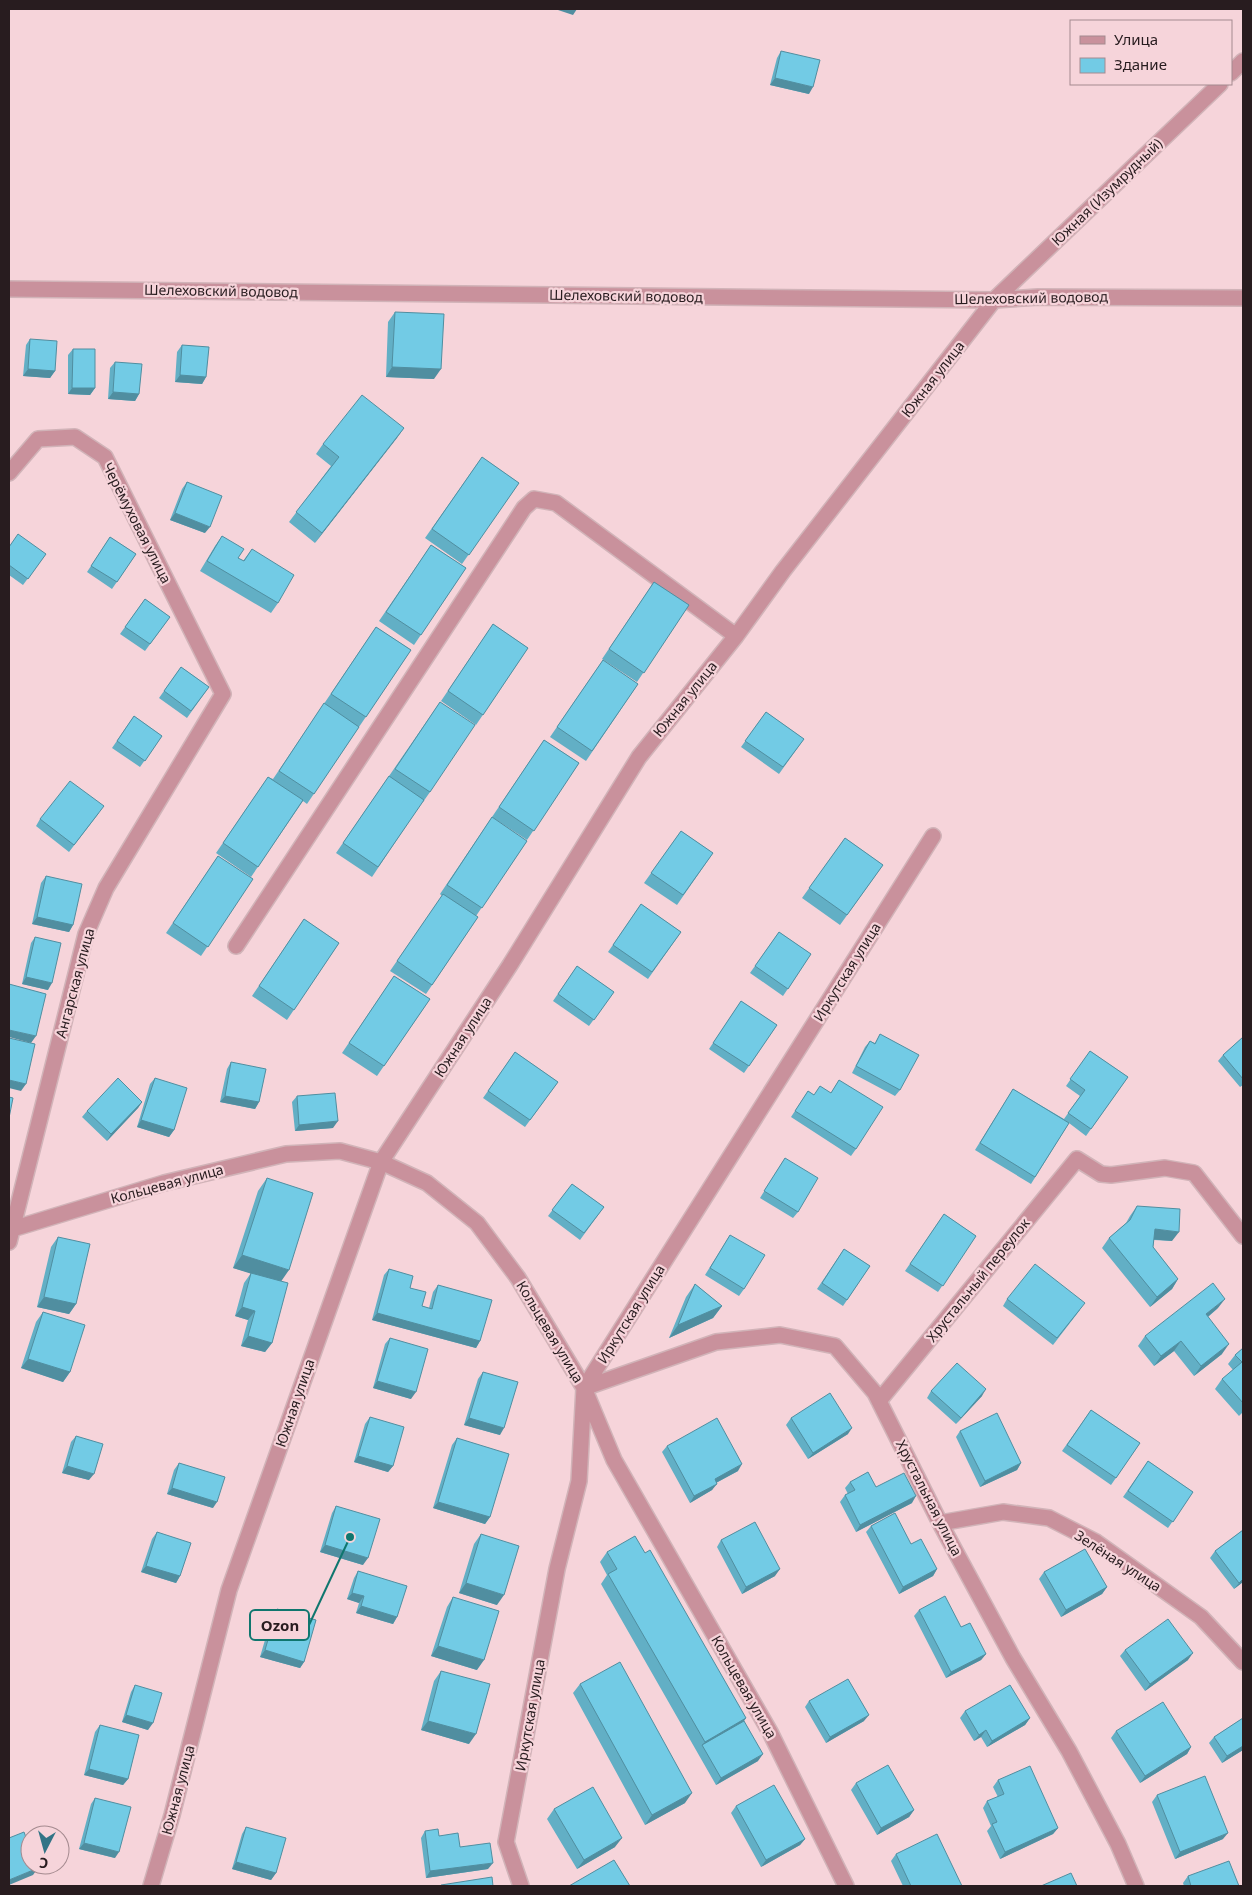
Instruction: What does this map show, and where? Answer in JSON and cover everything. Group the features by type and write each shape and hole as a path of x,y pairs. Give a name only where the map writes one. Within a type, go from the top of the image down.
{"street":[{"path":"1232,72 1243,61"},
{"name":"Южная (Изумрудный)","path":"994,300 1219,85"},
{"name":"Шелеховский водовод","path":"9,288 994,300 1038,297 1243,298"},
{"name":"Южная улица","path":"151,1886 172,1815 229,1590 381,1162 510,965 639,757 736,636 783,571 994,300"},
{"name":"Черёмуховая улица","path":"9,473 38,439 75,437 105,458 223,694"},
{"path":"236,946 524,508 534,499 556,504 736,636"},
{"name":"Ангарская улица","path":"10,1233 86,934 106,888 223,694"},
{"name":"Иркутская улица","path":"521,1886 506,1842 557,1569 579,1481 584,1388 933,836"},
{"name":"Кольцевая улица","path":"10,1233 164,1183 286,1154 340,1151 381,1162 428,1183 477,1223 518,1278 584,1388 614,1460 770,1732 846,1886"},
{"name":"Хрустальный переулок","path":"879,1401 1077,1159 1101,1174 1111,1176 1165,1168 1194,1173 1243,1236"},
{"name":"Хрустальная улица","path":"584,1388 716,1342 780,1335 835,1346 875,1393 940,1523 1014,1658 1069,1751 1118,1844 1136,1886"},
{"name":"Зелёная улица","path":"940,1523 1004,1512 1049,1518 1096,1542 1201,1617 1243,1662"}],"building":[{"path":"781,51 820,60 813,87 775,78"},
{"path":"395,312 444,314 441,369 392,367"},
{"path":"30,339 57,341 55,371 28,369"},
{"path":"182,345 209,347 206,377 180,375"},
{"path":"73,349 95,349 95,388 72,388"},
{"path":"115,362 142,364 139,394 113,392"},
{"path":"362,395 404,428 322,533 296,512 339,457 323,444"},
{"path":"482,457 519,483 469,555 432,529"},
{"path":"187,482 222,496 210,527 175,513"},
{"path":"18,534 46,554 28,579 9,565 9,547"},
{"path":"222,536 244,549 238,558 244,561 252,549 294,575 278,603 207,561"},
{"path":"110,537 136,554 117,582 91,566"},
{"path":"431,545 466,568 421,635 386,612"},
{"path":"654,582 689,605 644,673 609,649"},
{"path":"145,599 170,617 150,644 125,627"},
{"path":"493,624 528,648 483,715 448,691"},
{"path":"376,627 411,650 366,717 331,694"},
{"path":"603,660 638,684 592,751 557,727"},
{"path":"181,667 209,687 191,711 164,691"},
{"path":"440,702 475,725 430,792 395,769"},
{"path":"324,703 359,727 314,794 279,771"},
{"path":"766,712 804,739 783,767 745,741"},
{"path":"134,716 162,736 145,761 117,741"},
{"path":"544,740 579,763 534,831 499,807"},
{"path":"389,776 424,800 378,867 343,843"},
{"path":"268,777 303,800 258,867 223,843"},
{"path":"70,781 104,806 74,845 40,819"},
{"path":"492,817 527,841 482,908 447,885"},
{"path":"681,831 713,853 683,895 651,873"},
{"path":"845,838 883,865 847,915 809,888"},
{"path":"218,856 253,879 208,947 173,923"},
{"path":"46,876 82,884 73,925 37,917"},
{"path":"443,894 478,917 432,985 397,961"},
{"path":"641,904 681,932 652,972 613,945"},
{"path":"304,919 339,943 294,1010 259,986"},
{"path":"779,932 811,954 788,989 755,966"},
{"path":"35,937 61,943 52,983 26,977"},
{"path":"577,966 614,992 594,1020 558,994"},
{"path":"394,976 430,999 384,1066 349,1043"},
{"path":"9,984 46,994 36,1036 9,1030"},
{"path":"741,1001 777,1025 749,1066 713,1043"},
{"path":"880,1034 919,1055 900,1090 856,1066 870,1041 875,1044"},
{"path":"1243,1037 1243,1079 1223,1055"},
{"path":"9,1038 35,1044 26,1084 9,1080"},
{"path":"1090,1051 1128,1077 1091,1129 1068,1113 1085,1090 1070,1079"},
{"path":"515,1052 558,1082 530,1120 488,1091"},
{"path":"231,1062 266,1069 259,1102 225,1096"},
{"path":"118,1078 142,1102 111,1134 87,1111"},
{"path":"155,1078 187,1088 174,1130 141,1120"},
{"path":"839,1080 883,1107 856,1149 795,1111 808,1091 814,1095 820,1086 831,1093"},
{"path":"1013,1089 1069,1123 1035,1177 980,1143"},
{"path":"335,1093 338,1121 299,1125 297,1096"},
{"path":"9,1097 13,1098 9,1118"},
{"path":"785,1158 818,1178 798,1212 764,1191"},
{"path":"267,1178 313,1193 289,1270 242,1255"},
{"path":"572,1184 604,1207 584,1233 552,1210"},
{"path":"1137,1206 1180,1209 1179,1232 1155,1229 1153,1247 1178,1279 1157,1297 1109,1238 1130,1220"},
{"path":"944,1214 976,1236 943,1286 910,1264"},
{"path":"730,1235 765,1255 744,1289 710,1268"},
{"path":"58,1237 90,1244 76,1304 44,1297"},
{"path":"844,1249 870,1266 847,1300 822,1283"},
{"path":"1035,1264 1085,1303 1057,1338 1007,1299"},
{"path":"389,1269 413,1276 410,1288 426,1292 422,1306 432,1309 438,1285 492,1300 480,1341 377,1313"},
{"path":"251,1273 288,1283 272,1343 248,1336 255,1311 242,1307"},
{"path":"1213,1283 1225,1299 1206,1314 1229,1344 1201,1366 1181,1341 1161,1356 1145,1336"},
{"path":"695,1284 722,1306 678,1325"},
{"path":"43,1312 85,1325 70,1372 28,1359"},
{"path":"390,1338 428,1349 416,1392 377,1381"},
{"path":"1243,1348 1243,1403 1222,1379 1242,1362 1235,1355"},
{"path":"957,1363 986,1389 961,1418 931,1391"},
{"path":"483,1372 518,1382 504,1428 469,1418"},
{"path":"830,1393 852,1428 813,1453 791,1418"},
{"path":"1091,1410 1140,1443 1116,1478 1067,1445"},
{"path":"997,1413 1021,1463 985,1481 960,1431"},
{"path":"370,1417 404,1427 393,1466 358,1456"},
{"path":"717,1418 742,1464 715,1479 717,1484 694,1496 667,1446"},
{"path":"76,1436 103,1444 94,1474 67,1466"},
{"path":"457,1438 509,1454 490,1517 438,1502"},
{"path":"1148,1461 1193,1492 1173,1522 1128,1491"},
{"path":"179,1463 225,1477 217,1502 172,1488"},
{"path":"868,1472 876,1487 904,1473 916,1496 860,1525 845,1495 855,1490 850,1482"},
{"path":"336,1506 380,1519 368,1558 325,1545"},
{"path":"895,1513 911,1544 921,1539 937,1569 903,1587 871,1526"},
{"path":"755,1522 780,1569 746,1587 721,1540"},
{"path":"1243,1530 1243,1579 1239,1583 1215,1551"},
{"path":"157,1532 191,1543 180,1576 146,1566"},
{"path":"481,1534 519,1546 504,1595 466,1583"},
{"path":"635,1536 645,1553 650,1550 746,1718 705,1742 608,1574 617,1569 607,1552"},
{"path":"1085,1549 1107,1587 1066,1610 1044,1572"},
{"path":"358,1571 407,1586 397,1617 361,1606 364,1596 352,1593"},
{"path":"945,1596 961,1627 970,1623 986,1654 951,1672 919,1610"},
{"path":"453,1597 499,1611 484,1660 438,1646"},
{"path":"277,1609 316,1620 304,1662 265,1650"},
{"path":"1168,1619 1193,1653 1150,1684 1125,1650"},
{"path":"620,1662 692,1793 652,1815 580,1684"},
{"path":"441,1671 490,1684 476,1734 428,1721"},
{"path":"848,1679 869,1715 830,1737 809,1701"},
{"path":"135,1685 162,1693 153,1723 126,1715"},
{"path":"1010,1685 1030,1718 992,1741 986,1730 979,1735 965,1711"},
{"path":"1163,1702 1191,1747 1145,1776 1116,1731"},
{"path":"1243,1718 1243,1746 1227,1756 1214,1737"},
{"path":"744,1721 763,1754 721,1778 702,1745"},
{"path":"100,1725 139,1735 128,1779 89,1769"},
{"path":"888,1765 914,1810 881,1828 856,1783"},
{"path":"1030,1766 1058,1828 1005,1852 992,1824 997,1822 987,1801 1004,1794 998,1780"},
{"path":"1205,1776 1228,1833 1180,1852 1157,1795"},
{"path":"774,1785 805,1839 766,1860 736,1806"},
{"path":"593,1787 622,1838 584,1860 554,1809"},
{"path":"95,1798 131,1807 119,1852 84,1843"},
{"path":"246,1827 286,1838 276,1873 236,1862"},
{"path":"438,1829 439,1836 458,1833 460,1847 490,1843 493,1863 430,1871 425,1831"},
{"path":"20,1834 21,1875 9,1880 9,1838"},
{"path":"937,1834 962,1886 911,1886 896,1854"},
{"path":"614,1860 630,1886 569,1886"},
{"path":"1229,1861 1239,1886 1191,1886 1188,1876"},
{"path":"1071,1873 1077,1886 1041,1886"},
{"path":"492,1877 493,1886 441,1886 441,1885"}],"place":[{"name":"Ozon","path":"350,1537"}]}
